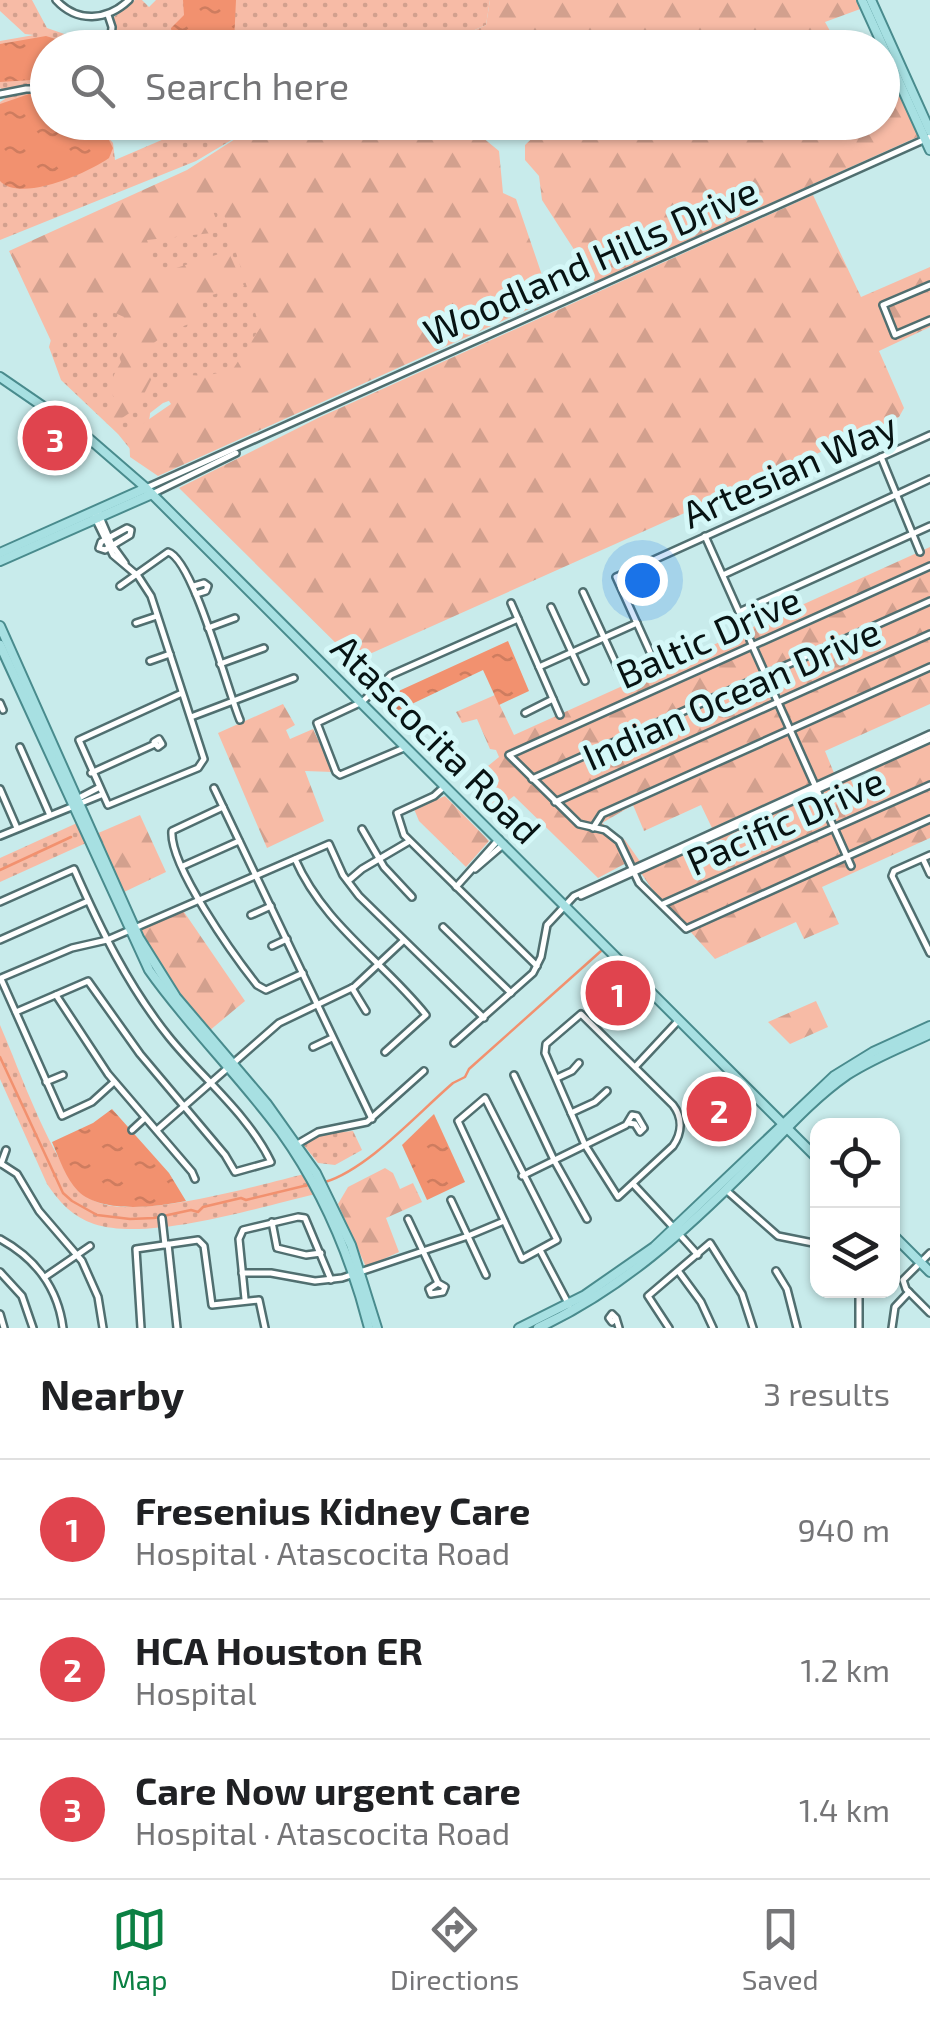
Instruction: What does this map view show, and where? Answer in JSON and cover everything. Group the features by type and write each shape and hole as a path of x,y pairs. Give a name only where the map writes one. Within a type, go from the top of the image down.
{"main road":[{"path":"862,0 877,30"},
{"path":"870,0 883,30"},
{"path":"900,70 928,136 930,150"},
{"path":"900,78 928,136"},
{"name":"Atascocita Road","path":"0,377 86,436 149,491 810,1150"},
{"name":"Woodland Hills Drive","path":"0,553 149,491"},
{"name":"Woodland Hills Drive","path":"0,561 38,540"},
{"path":"0,626 24,691"},
{"path":"0,645 132,929 158,976 261,1102 320,1188 358,1273 377,1328"},
{"path":"538,1328 634,1273 846,1068 930,1026"},
{"path":"786,1125 850,1073 930,1034"},
{"path":"900,1242 930,1272"},
{"path":"358,1273 369,1328"},
{"path":"524,1327 571,1308"}],"street":[{"path":"56,0 76,14 94,17 108,14 129,0"},
{"path":"108,14 112,30"},
{"path":"0,94 30,88"},
{"name":"Woodland Hills Drive","path":"149,491 928,136"},
{"path":"930,285 883,305 895,336 930,320"},
{"name":"Artesian Way","path":"637,624 616,577 930,436"},
{"path":"881,458 920,552"},
{"path":"722,575 930,480"},
{"path":"96,515 111,546 148,588 204,759 198,768 106,804 79,740 182,693"},
{"path":"705,536 739,612 930,526"},
{"path":"126,528 131,530 130,535 111,546 99,548 107,538 126,528"},
{"path":"120,586 168,552 177,557 194,586 240,720"},
{"name":"Baltic Drive","path":"532,779 510,755 751,643 930,566"},
{"path":"194,586 208,586 206,591 196,594"},
{"path":"583,592 618,668"},
{"path":"930,601 532,779 578,824 605,830 618,841 631,871 686,929 930,819"},
{"path":"511,603 560,715"},
{"path":"551,607 584,682"},
{"path":"136,623 157,616"},
{"path":"208,628 236,618"},
{"path":"407,747 344,776 336,772 317,723 362,702 388,677 518,619"},
{"path":"539,667 637,624 650,652"},
{"name":"Indian Ocean Drive","path":"556,802 930,634"},
{"path":"751,643 851,866"},
{"path":"220,664 264,648"},
{"path":"150,660 170,654"},
{"path":"592,828 602,814 930,667"},
{"path":"191,718 294,678"},
{"path":"524,713 554,699"},
{"path":"454,1043 538,966 545,930 577,896 930,736"},
{"path":"91,772 154,744"},
{"path":"20,747 50,814"},
{"name":"Pacific Drive","path":"662,905 930,785"},
{"path":"445,786 396,816 408,842 538,966"},
{"path":"214,788 372,1119"},
{"path":"0,789 17,828"},
{"path":"0,836 100,792"},
{"path":"223,807 175,828 170,834 183,866 232,953 257,985 265,990 302,974"},
{"path":"362,829 379,858 412,896"},
{"path":"183,866 239,841"},
{"path":"348,881 408,842"},
{"path":"456,887 501,842"},
{"path":"114,1082 92,1102 62,1116 0,977 72,948 107,940 328,844 348,881 403,941 484,1018"},
{"path":"930,874 926,857 894,871 892,876 930,953"},
{"path":"294,859 323,909 426,1014 385,1052"},
{"path":"0,902 74,869 124,972 152,1015 240,1117 272,1162 235,1172 133,1045 88,980 16,1012"},
{"path":"0,940 88,901"},
{"path":"251,915 272,906"},
{"path":"443,928 512,993"},
{"path":"272,946 286,939"},
{"path":"156,1130 279,1023 352,988 403,941"},
{"path":"352,988 366,1012"},
{"path":"56,996 114,1082 192,1172 194,1180"},
{"path":"582,1014 636,1066 673,1105 680,1118 678,1138 618,1197 585,1145 545,1046 582,1014"},
{"path":"636,1066 679,1020"},
{"path":"313,1046 332,1038"},
{"path":"556,1078 579,1063"},
{"path":"294,1146 318,1132 372,1119 424,1071"},
{"path":"46,1082 64,1075"},
{"path":"514,1075 554,1160 588,1219"},
{"path":"570,1113 595,1102 607,1091"},
{"path":"485,1098 558,1240 522,1259 504,1221 458,1121 485,1098"},
{"path":"132,1130 145,1118"},
{"path":"522,1176 628,1124"},
{"path":"6,1150 1,1164 17,1174 39,1211 78,1254 96,1289 103,1328"},
{"path":"640,1164 647,1172"},
{"path":"634,1185 698,1255"},
{"path":"724,1187 778,1236 810,1242"},
{"path":"451,1200 486,1275"},
{"path":"245,1300 240,1232 272,1222 303,1217 331,1280"},
{"path":"162,1218 177,1328"},
{"path":"408,1220 438,1282"},
{"path":"242,1273 331,1280 504,1221"},
{"path":"272,1222 275,1246 306,1254 321,1253"},
{"path":"0,1239 29,1259 45,1277 63,1328"},
{"path":"142,1328 134,1253 138,1247 202,1242 213,1307 261,1301 265,1328"},
{"path":"669,1328 648,1296 710,1244 742,1294 753,1328"},
{"path":"45,1277 90,1246"},
{"path":"540,1250 571,1308"},
{"path":"930,1253 903,1283 930,1313"},
{"path":"776,1271 787,1289 797,1328"},
{"path":"0,1272 22,1296 32,1328"},
{"path":"679,1272 701,1302 712,1328"},
{"path":"892,1328 895,1307 909,1292"},
{"path":"858,1328 859,1298"},
{"path":"0,1314 4,1328"},
{"path":"616,1318 619,1328"}],"green space":[{"path":"0,0 32,0 47,28 53,30 30,30 30,35 25,34 0,11"},
{"path":"135,0 142,0 149,7 156,0 490,0 486,25 475,30 114,30 114,17"},
{"path":"490,0 859,0 863,8 825,22 829,30 475,30 486,25"},
{"path":"30,36 30,88 0,88 0,41"},
{"path":"900,81 924,134 595,282 542,200 539,176 525,160 525,145 530,140 900,140"},
{"path":"30,92 30,140 110,140 115,160 162,140 231,140 196,161 0,240 0,102 5,94"},
{"path":"234,140 486,140 499,151 503,193 516,199 545,284 540,304 158,476 130,457 129,433 171,404 165,395 188,375 206,376 233,369 260,328 219,199 211,206 221,232 147,240 158,274 228,251 244,286 201,298 205,318 147,349 137,368 152,378 137,408 110,426 105,419 116,401 111,386 121,362 114,341 124,317 95,304 71,334 51,341 9,251 187,170"},
{"path":"221,193 278,361 163,403 150,413 135,455 61,380 49,347 52,336 86,303 154,280 122,251"},
{"path":"813,195 861,297 930,267 930,327 879,351 904,408 899,417 354,661 179,488 318,418"},
{"path":"930,547 930,704 825,751 834,773 712,828 701,805 644,831 633,805 602,823 625,840 646,870 850,778 860,801 884,791 874,767 930,743 930,838 822,887 839,924 804,939 796,922 715,959 652,889 632,860 598,878 514,796 493,812 484,807 482,797 499,781 488,766 499,757 496,750 490,749 477,719 462,723 456,712 495,695 514,735"},
{"path":"283,704 295,725 286,730 290,739 313,729 333,772 305,771 324,821 267,848 218,733"},
{"path":"445,796 489,841 466,867 419,821 414,809"},
{"path":"140,815 166,872 122,893 96,834"},
{"path":"77,823 86,843 0,882 0,858"},
{"path":"182,909 245,1001 209,1031 160,968 141,928"},
{"path":"816,1001 828,1027 790,1044 768,1022"},
{"path":"0,1025 49,1140 87,1196 104,1204 159,1205 305,1174 316,1194 235,1214 144,1229 94,1224 79,1217 47,1184 0,1079"},
{"path":"353,1131 362,1150 335,1165 318,1163 302,1143 320,1134"},
{"path":"385,1168 393,1173 400,1189 413,1183 422,1202 386,1218 399,1252 366,1267 338,1204 348,1187"}],"water":[{"path":"183,0 236,0 235,30 171,30 184,15"},
{"path":"30,39 30,80 0,82 0,44"},
{"path":"30,94 30,140 109,140 113,148 109,158 54,183 23,189 10,187 0,181 0,104"},
{"path":"508,641 529,691 499,705 483,670 393,713 379,700"},
{"path":"112,1109 169,1173 186,1201 145,1207 115,1206 78,1191 52,1142 93,1123"},
{"path":"434,1114 465,1182 427,1200 402,1145"}],"waterway":[{"path":"0,870 71,837"},
{"path":"325,1182 358,1165 392,1139 601,951"},
{"path":"0,1057 63,1193 97,1215 130,1219 198,1212 203,1207 312,1184"}],"place":[{"name":"Care Now urgent care","path":"55,438"},
{"name":"Fresenius Kidney Care","path":"618,993"},
{"name":"HCA Houston ER","path":"719,1109"}]}
